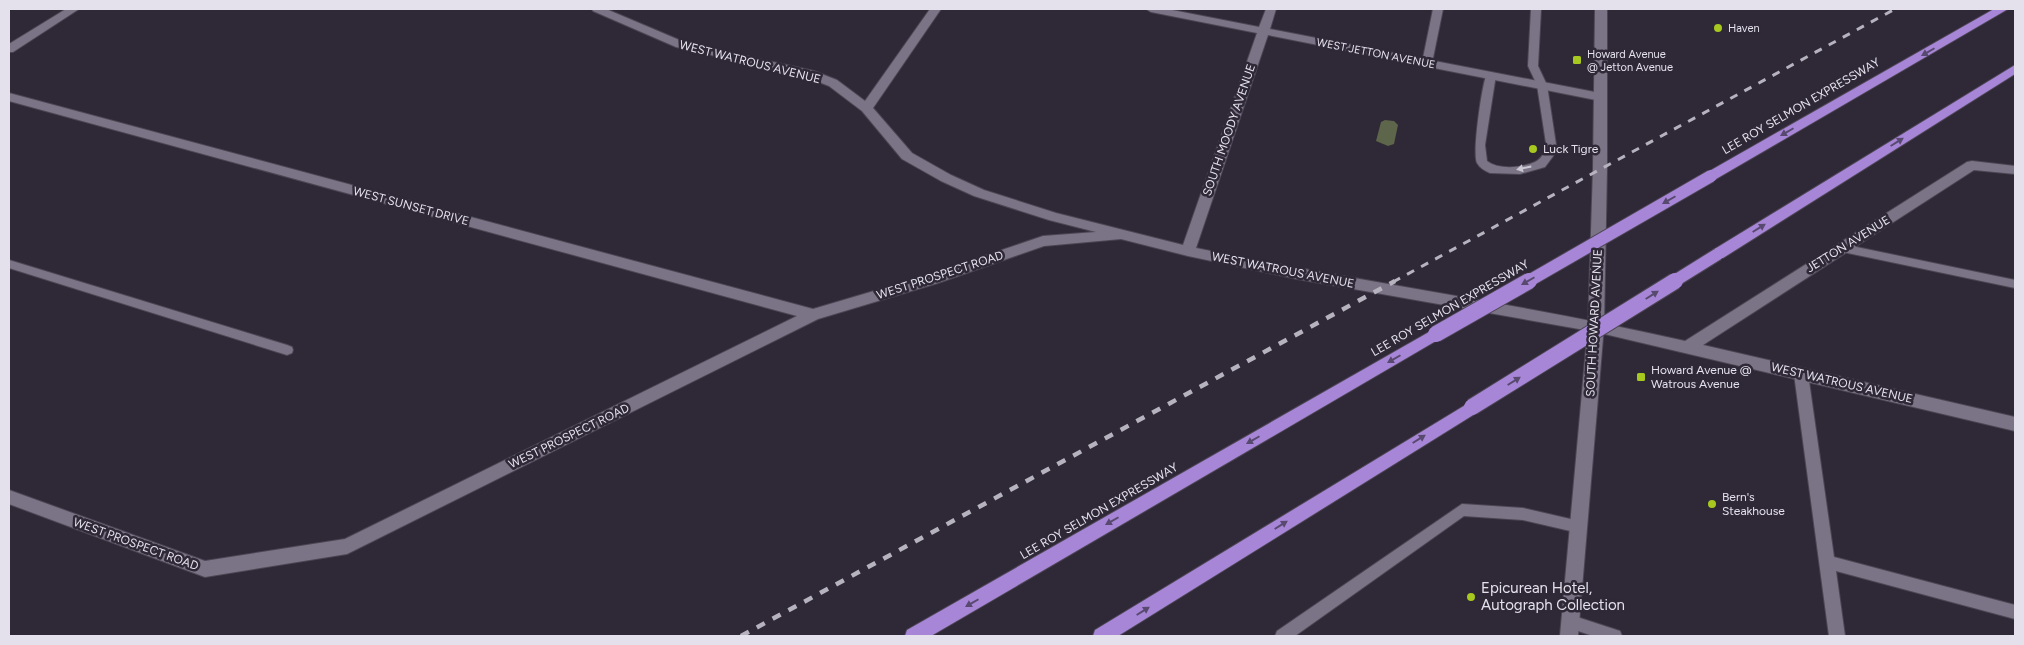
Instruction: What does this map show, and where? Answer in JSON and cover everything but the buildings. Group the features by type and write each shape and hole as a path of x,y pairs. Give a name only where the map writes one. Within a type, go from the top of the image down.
{"highway":[{"name":"LEE ROY SELMON EXPRESSWAY","path":"914,636 2002,9"},
{"path":"1102,636 2015,69"}],"street":[{"path":"9,49 73,9"},
{"name":"WEST WATROUS AVENUE","path":"597,9 680,45 810,74 833,84 866,108 907,156 946,178 979,193 1054,217 1188,251 1297,274 1596,326 2015,424"},
{"path":"866,108 936,9"},
{"name":"WEST JETTON AVENUE","path":"1151,9 1601,97"},
{"name":"SOUTH MOODY AVENUE","path":"1188,251 1271,9"},
{"name":"SOUTH HOWARD AVENUE","path":"1570,629 1596,326 1601,9"},
{"name":"WEST SUNSET DRIVE","path":"9,97 813,316"},
{"name":"JETTON AVENUE","path":"1688,347 1972,165 2015,170"},
{"name":"WEST PROSPECT ROAD","path":"9,497 205,569 347,546 813,316 933,279 1043,241 1130,235"}],"lane":[{"path":"1427,63 1438,9"},
{"path":"1491,75 1480,145 1482,162 1490,169 1520,170 1541,164 1552,151 1542,85 1533,66 1536,9"},
{"path":"1842,248 2015,284"},
{"path":"9,264 286,350"},
{"path":"1801,374 1837,636"},
{"path":"1283,636 1462,510 1523,514 1579,527"},
{"path":"1827,562 2015,612"},
{"path":"1570,629 1614,636"}],"shaded area":[{"path":"1385,120 1394,121 1398,125 1394,144 1388,146 1376,141 1381,122"}],"railway":[{"path":"1393,282 1895,9"},
{"path":"741,636 1395,281"}],"place":[{"name":"Haven","path":"1718,28"},
{"name":"Howard Avenue @ Jetton Avenue","path":"1577,60"},
{"name":"Luck Tigre","path":"1533,149"},
{"name":"Howard Avenue @ Watrous Avenue","path":"1641,377"},
{"name":"Bern's Steakhouse","path":"1712,504"},
{"name":"Epicurean Hotel, Autograph Collection","path":"1471,597"}]}
